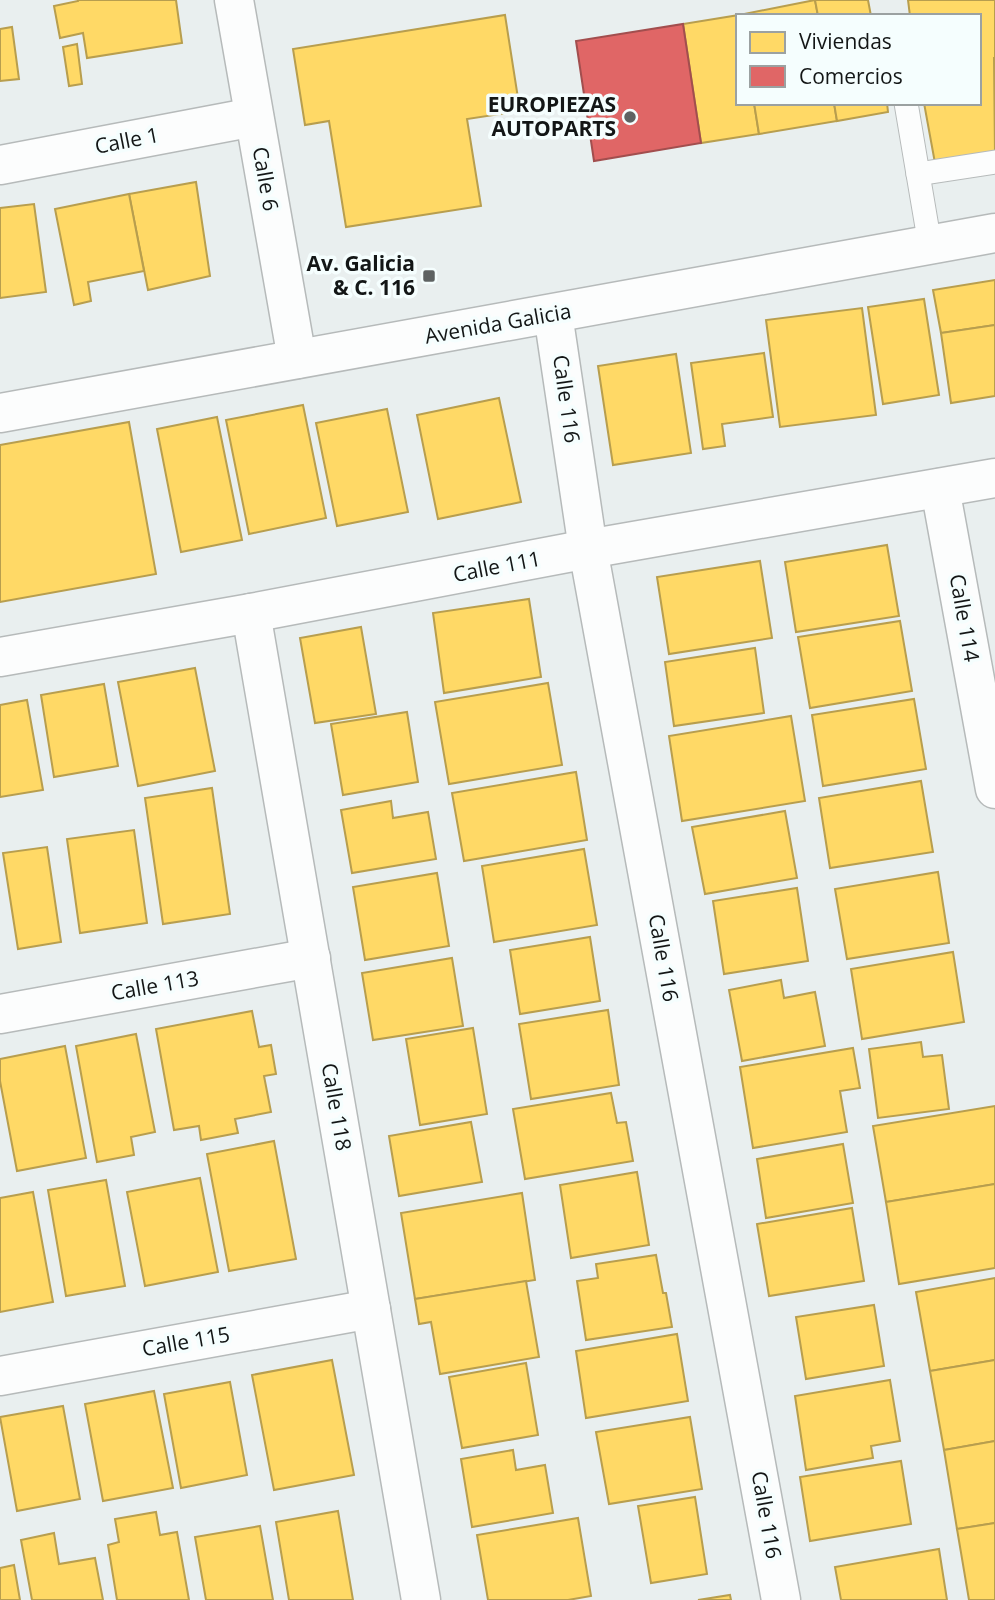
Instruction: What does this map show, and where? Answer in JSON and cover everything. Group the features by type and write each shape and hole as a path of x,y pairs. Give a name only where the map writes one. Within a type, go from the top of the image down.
{"street":[{"name":"Calle 6","path":"234,0 297,359"},
{"name":"Calle 1","path":"0,165 254,117"},
{"name":"Avenida Galicia","path":"0,413 995,233"},
{"name":"Calle 116","path":"553,314 588,550 781,1600"},
{"name":"Calle 111","path":"0,657 251,614 588,550 995,478"},
{"name":"Calle 114","path":"940,488 995,789"},
{"name":"Calle 118","path":"251,614 421,1600"},
{"name":"Calle 113","path":"0,1014 311,958"},
{"name":"Calle 115","path":"0,1376 371,1309"}],"lane":[{"path":"906,105 919,127 918,174 930,245"},
{"path":"918,174 995,162"}],"building: Viviendas":[{"path":"78,0 176,0 182,43 87,58 83,33 60,38 54,6"},
{"path":"815,0 818,14 744,14"},
{"path":"815,0 868,0 871,14 818,14"},
{"path":"908,0 995,0 995,154 935,163 924,105 981,105 981,14 910,14"},
{"path":"505,15 520,111 467,119 481,206 346,227 329,121 305,125 293,49"},
{"path":"736,15 736,105 754,105 759,134 701,143 683,24"},
{"path":"12,27 19,79 0,81 0,29"},
{"path":"77,44 82,84 69,86 63,47"},
{"path":"754,105 834,105 837,121 759,134"},
{"path":"834,105 887,105 888,112 837,121"},
{"path":"196,182 210,276 148,290 129,194"},
{"path":"129,194 144,271 88,282 91,301 74,305 55,209"},
{"path":"34,204 46,292 0,298 0,208"},
{"path":"995,280 995,325 941,333 933,290"},
{"path":"924,299 939,395 883,404 868,307"},
{"path":"862,308 876,415 780,427 766,320"},
{"path":"995,325 995,396 951,403 941,333"},
{"path":"764,353 773,417 722,424 725,446 703,449 691,363"},
{"path":"676,354 691,453 613,465 598,366"},
{"path":"499,398 521,502 438,519 417,415"},
{"path":"303,405 326,518 249,534 226,420"},
{"path":"387,409 408,512 337,526 316,423"},
{"path":"217,417 242,540 181,552 157,429"},
{"path":"129,422 156,574 0,602 0,445"},
{"path":"887,545 899,616 796,632 785,562"},
{"path":"760,561 772,638 669,654 657,577"},
{"path":"529,599 541,677 444,693 433,613"},
{"path":"900,621 912,691 810,708 798,637"},
{"path":"361,627 376,714 315,723 300,638"},
{"path":"755,648 764,713 674,726 665,662"},
{"path":"195,668 215,771 138,786 118,682"},
{"path":"548,683 562,765 449,784 435,702"},
{"path":"104,684 118,766 54,777 41,695"},
{"path":"914,699 926,769 823,786 812,715"},
{"path":"27,700 43,790 0,797 0,705"},
{"path":"407,712 418,782 343,795 331,724"},
{"path":"791,716 805,801 682,821 669,736"},
{"path":"576,772 587,840 464,861 452,793"},
{"path":"921,781 933,852 830,868 819,798"},
{"path":"212,788 230,914 163,924 145,798"},
{"path":"391,801 393,818 428,812 436,859 352,873 341,810"},
{"path":"785,811 797,878 705,894 692,827"},
{"path":"134,830 147,923 80,933 67,839"},
{"path":"47,847 61,942 18,949 3,853"},
{"path":"584,849 597,925 494,942 482,866"},
{"path":"938,872 949,943 847,959 835,889"},
{"path":"437,873 449,946 365,960 353,887"},
{"path":"797,888 808,961 724,974 713,901"},
{"path":"590,937 600,1001 520,1014 510,950"},
{"path":"953,952 964,1022 862,1039 851,969"},
{"path":"452,958 463,1026 373,1040 362,973"},
{"path":"781,980 784,998 815,992 825,1046 742,1061 729,990"},
{"path":"608,1010 619,1085 531,1099 519,1024"},
{"path":"252,1011 259,1047 271,1045 276,1074 264,1076 271,1112 235,1119 238,1133 201,1140 199,1126 174,1130 156,1029"},
{"path":"473,1028 487,1114 420,1125 406,1039"},
{"path":"136,1034 155,1132 131,1137 134,1155 97,1162 76,1046"},
{"path":"921,1042 923,1057 942,1055 949,1109 878,1118 869,1049"},
{"path":"65,1046 86,1158 17,1171 0,1081 0,1059"},
{"path":"853,1048 860,1088 840,1091 847,1132 753,1148 740,1067"},
{"path":"611,1093 617,1123 626,1122 633,1161 525,1179 513,1109"},
{"path":"995,1106 995,1184 886,1202 873,1126"},
{"path":"471,1122 482,1182 399,1196 389,1136"},
{"path":"274,1141 296,1259 229,1271 207,1154"},
{"path":"843,1144 853,1203 766,1218 757,1159"},
{"path":"637,1172 649,1245 571,1258 560,1185"},
{"path":"200,1178 218,1272 145,1286 127,1192"},
{"path":"106,1180 125,1286 66,1296 48,1190"},
{"path":"995,1184 995,1268 899,1284 886,1202"},
{"path":"33,1192 53,1302 0,1312 0,1198"},
{"path":"522,1193 535,1280 415,1299 401,1213"},
{"path":"852,1208 864,1281 769,1296 757,1224"},
{"path":"656,1255 672,1327 586,1340 577,1281 598,1278 596,1264"},
{"path":"995,1278 995,1360 930,1371 916,1292"},
{"path":"526,1281 539,1357 440,1374 431,1322 419,1324 415,1299"},
{"path":"874,1305 884,1366 806,1379 796,1317"},
{"path":"677,1334 688,1401 586,1418 576,1351"},
{"path":"332,1360 354,1475 274,1490 252,1375"},
{"path":"995,1360 995,1441 944,1450 930,1371"},
{"path":"526,1363 538,1435 462,1448 449,1377"},
{"path":"890,1380 900,1441 871,1446 873,1458 806,1470 795,1396"},
{"path":"230,1382 247,1475 181,1488 164,1394"},
{"path":"154,1391 173,1488 103,1501 85,1404"},
{"path":"63,1406 80,1499 17,1511 0,1417"},
{"path":"690,1417 702,1489 609,1504 596,1432"},
{"path":"995,1441 995,1523 957,1529 944,1450"},
{"path":"513,1450 516,1470 545,1465 553,1513 472,1527 461,1459"},
{"path":"901,1461 911,1524 810,1541 800,1477"},
{"path":"695,1497 707,1574 651,1583 638,1506"},
{"path":"338,1511 353,1600 289,1600 276,1522"},
{"path":"156,1512 160,1535 177,1532 189,1600 117,1600 108,1545 119,1542 115,1519"},
{"path":"578,1518 591,1596 568,1600 488,1600 477,1535"},
{"path":"995,1523 995,1600 969,1600 957,1529"},
{"path":"260,1526 273,1600 206,1600 195,1537"},
{"path":"54,1533 59,1564 95,1558 103,1600 32,1600 21,1540"},
{"path":"939,1549 947,1600 841,1600 835,1567"},
{"path":"14,1565 20,1600 0,1600 0,1568"},
{"path":"730,1595 731,1600 698,1600"}],"building: Comercios":[{"path":"683,24 701,143 594,161 576,41"}],"place":[{"name":"EUROPIEZAS AUTOPARTS","path":"630,117"},
{"name":"Av. Galicia & C. 116","path":"429,276"}]}
